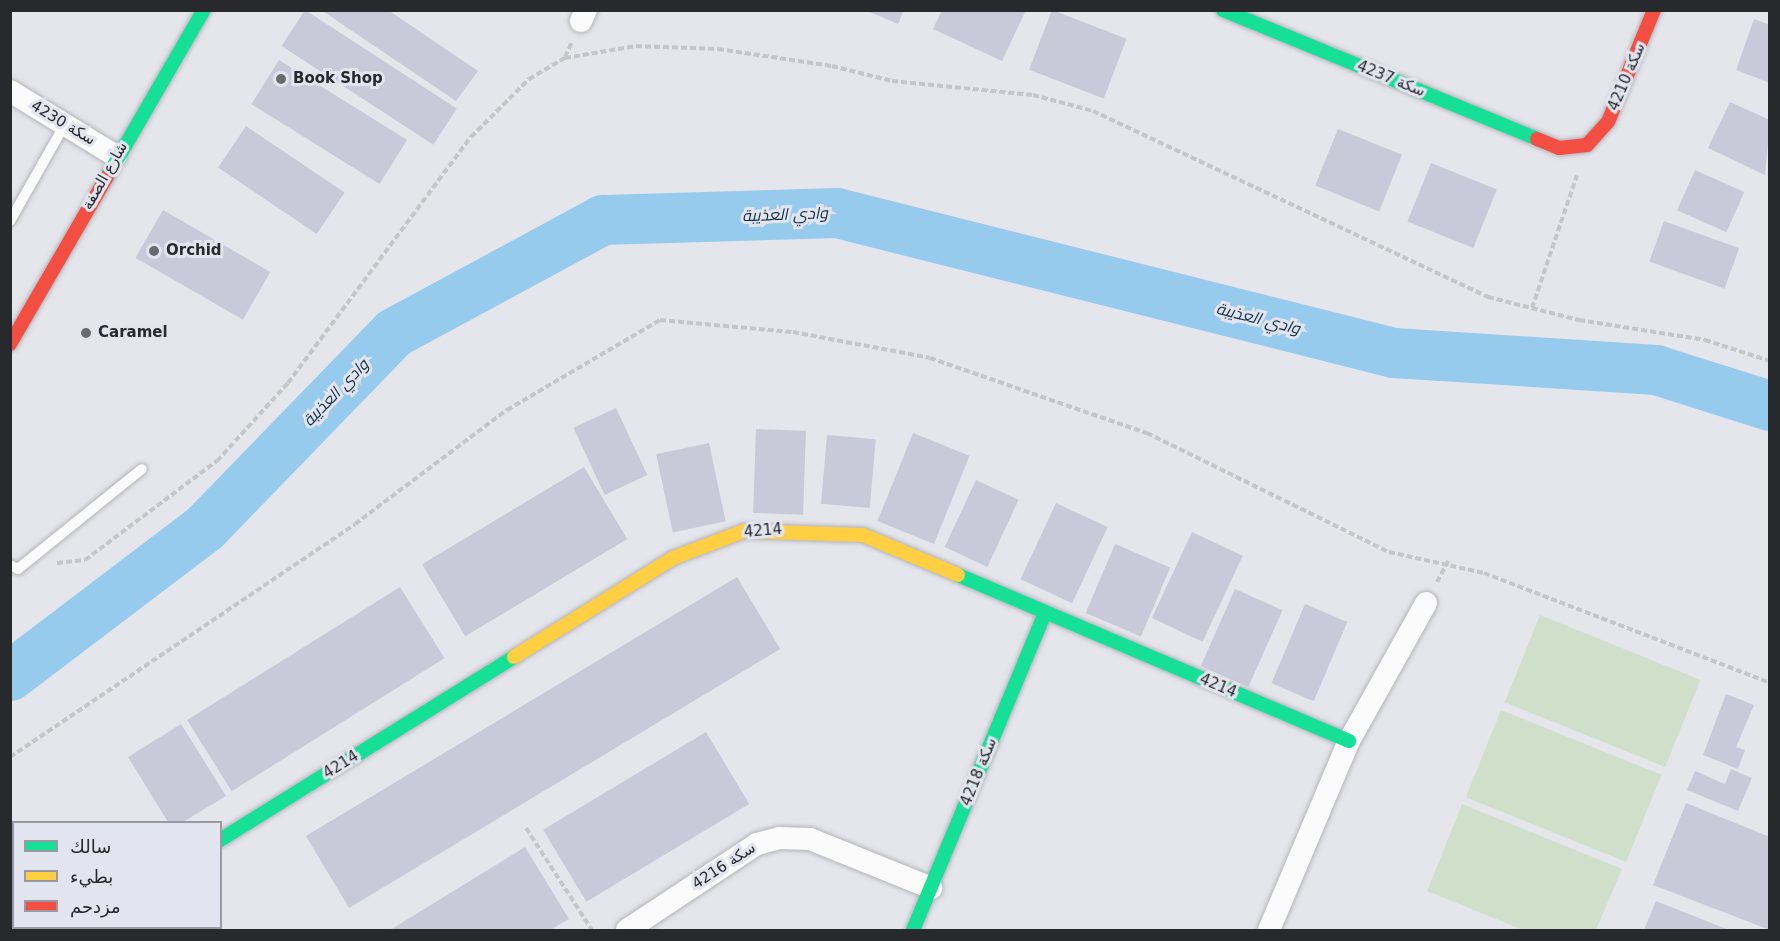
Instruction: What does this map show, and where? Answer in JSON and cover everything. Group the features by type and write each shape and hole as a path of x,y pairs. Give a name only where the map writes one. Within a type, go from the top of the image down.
{"street":[{"name":"شارع الصفة","path":"10,344 116,156 204,10"},
{"name":"سكة 4237","path":"1223,10 1559,148 1587,145"},
{"name":"سكة 4210","path":"1587,145 1608,122 1654,10"},
{"name":"سكة 4230","path":"10,91 116,156"},
{"name":"4214","path":"222,839 673,558 744,531 798,529 863,535 1348,741"},
{"path":"1269,930 1348,741 1426,603"},
{"name":"سكة 4218","path":"913,930 1045,613"},
{"name":"سكة 4216","path":"627,930 757,844 779,838 810,838 931,888"}],"lane":[{"path":"10,221 65,123"},
{"path":"14,567 142,469"}],"path":[{"path":"14,567 85,560 217,461 288,383 471,137 529,80 565,58 636,46 718,49 892,81 1033,95 1093,111 1488,297 1532,308 1682,334 1770,362"},
{"path":"1532,308 1587,145"},
{"path":"10,758 355,524 507,410 660,320 793,332 930,358 1147,433 1389,552 1484,573 1770,683"},
{"path":"526,828 592,930"}],"green space":[{"path":"1540,615 1700,680 1665,767 1505,702"},
{"path":"1501,710 1661,775 1626,862 1466,797"},
{"path":"1462,804 1622,869 1596,930 1523,930 1427,891"}],"building":[{"path":"305,10 457,109 433,145 282,46"},
{"path":"321,10 388,10 478,71 456,101"},
{"path":"865,10 904,10 898,24"},
{"path":"942,10 1026,10 1002,61 933,29"},
{"path":"1052,10 1127,39 1104,98 1029,70"},
{"path":"1754,19 1770,25 1770,83 1736,70"},
{"path":"279,60 407,140 379,184 251,104"},
{"path":"1730,102 1770,120 1765,175 1708,148"},
{"path":"246,126 345,193 317,234 218,167"},
{"path":"1338,129 1402,155 1379,211 1315,186"},
{"path":"1431,163 1497,190 1473,248 1407,221"},
{"path":"1695,170 1744,192 1726,232 1677,210"},
{"path":"163,210 270,272 243,320 136,258"},
{"path":"1664,221 1739,248 1724,289 1649,261"},
{"path":"616,408 647,475 605,495 573,428"},
{"path":"756,429 806,431 803,515 753,513"},
{"path":"913,433 970,456 934,544 877,521"},
{"path":"827,435 876,439 870,508 821,504"},
{"path":"709,443 726,521 673,532 656,454"},
{"path":"584,467 627,539 465,636 422,564"},
{"path":"976,480 1019,500 987,567 945,547"},
{"path":"1056,503 1108,527 1072,603 1021,579"},
{"path":"1192,532 1243,556 1203,642 1152,618"},
{"path":"1115,544 1170,567 1141,636 1086,613"},
{"path":"737,577 780,649 349,908 306,836"},
{"path":"400,587 445,658 232,791 187,720"},
{"path":"1235,589 1283,610 1248,687 1201,666"},
{"path":"1305,604 1347,622 1314,701 1271,683"},
{"path":"1726,694 1754,705 1736,747 1745,750 1738,769 1703,755"},
{"path":"181,724 226,796 185,821 167,821 128,757"},
{"path":"706,732 749,804 586,902 543,830"},
{"path":"1731,769 1752,778 1738,811 1687,790 1695,771 1725,784"},
{"path":"1686,803 1770,837 1770,930 1653,885"},
{"path":"525,847 569,919 550,930 390,930"},
{"path":"1656,901 1729,930 1644,930"}],"waterway":[{"name":"وادي العذيبة","path":"10,676 206,527 394,333 603,220 837,213 1394,353 1656,370 1770,406"}],"traffic: fast":[{"path":"107,177 204,10"},
{"path":"1223,10 1537,139"},
{"path":"958,575 1349,741"},
{"path":"913,930 1045,613"},
{"path":"222,839 514,657"}],"traffic: slow":[{"path":"514,657 673,558 744,531 863,535 958,575"}],"traffic: jam":[{"path":"1537,139 1559,148 1587,145 1608,122 1654,10"},
{"path":"10,344 107,177"}],"place":[{"name":"Book Shop","path":"281,79"},
{"name":"Orchid","path":"154,251"},
{"name":"Caramel","path":"86,333"}]}
